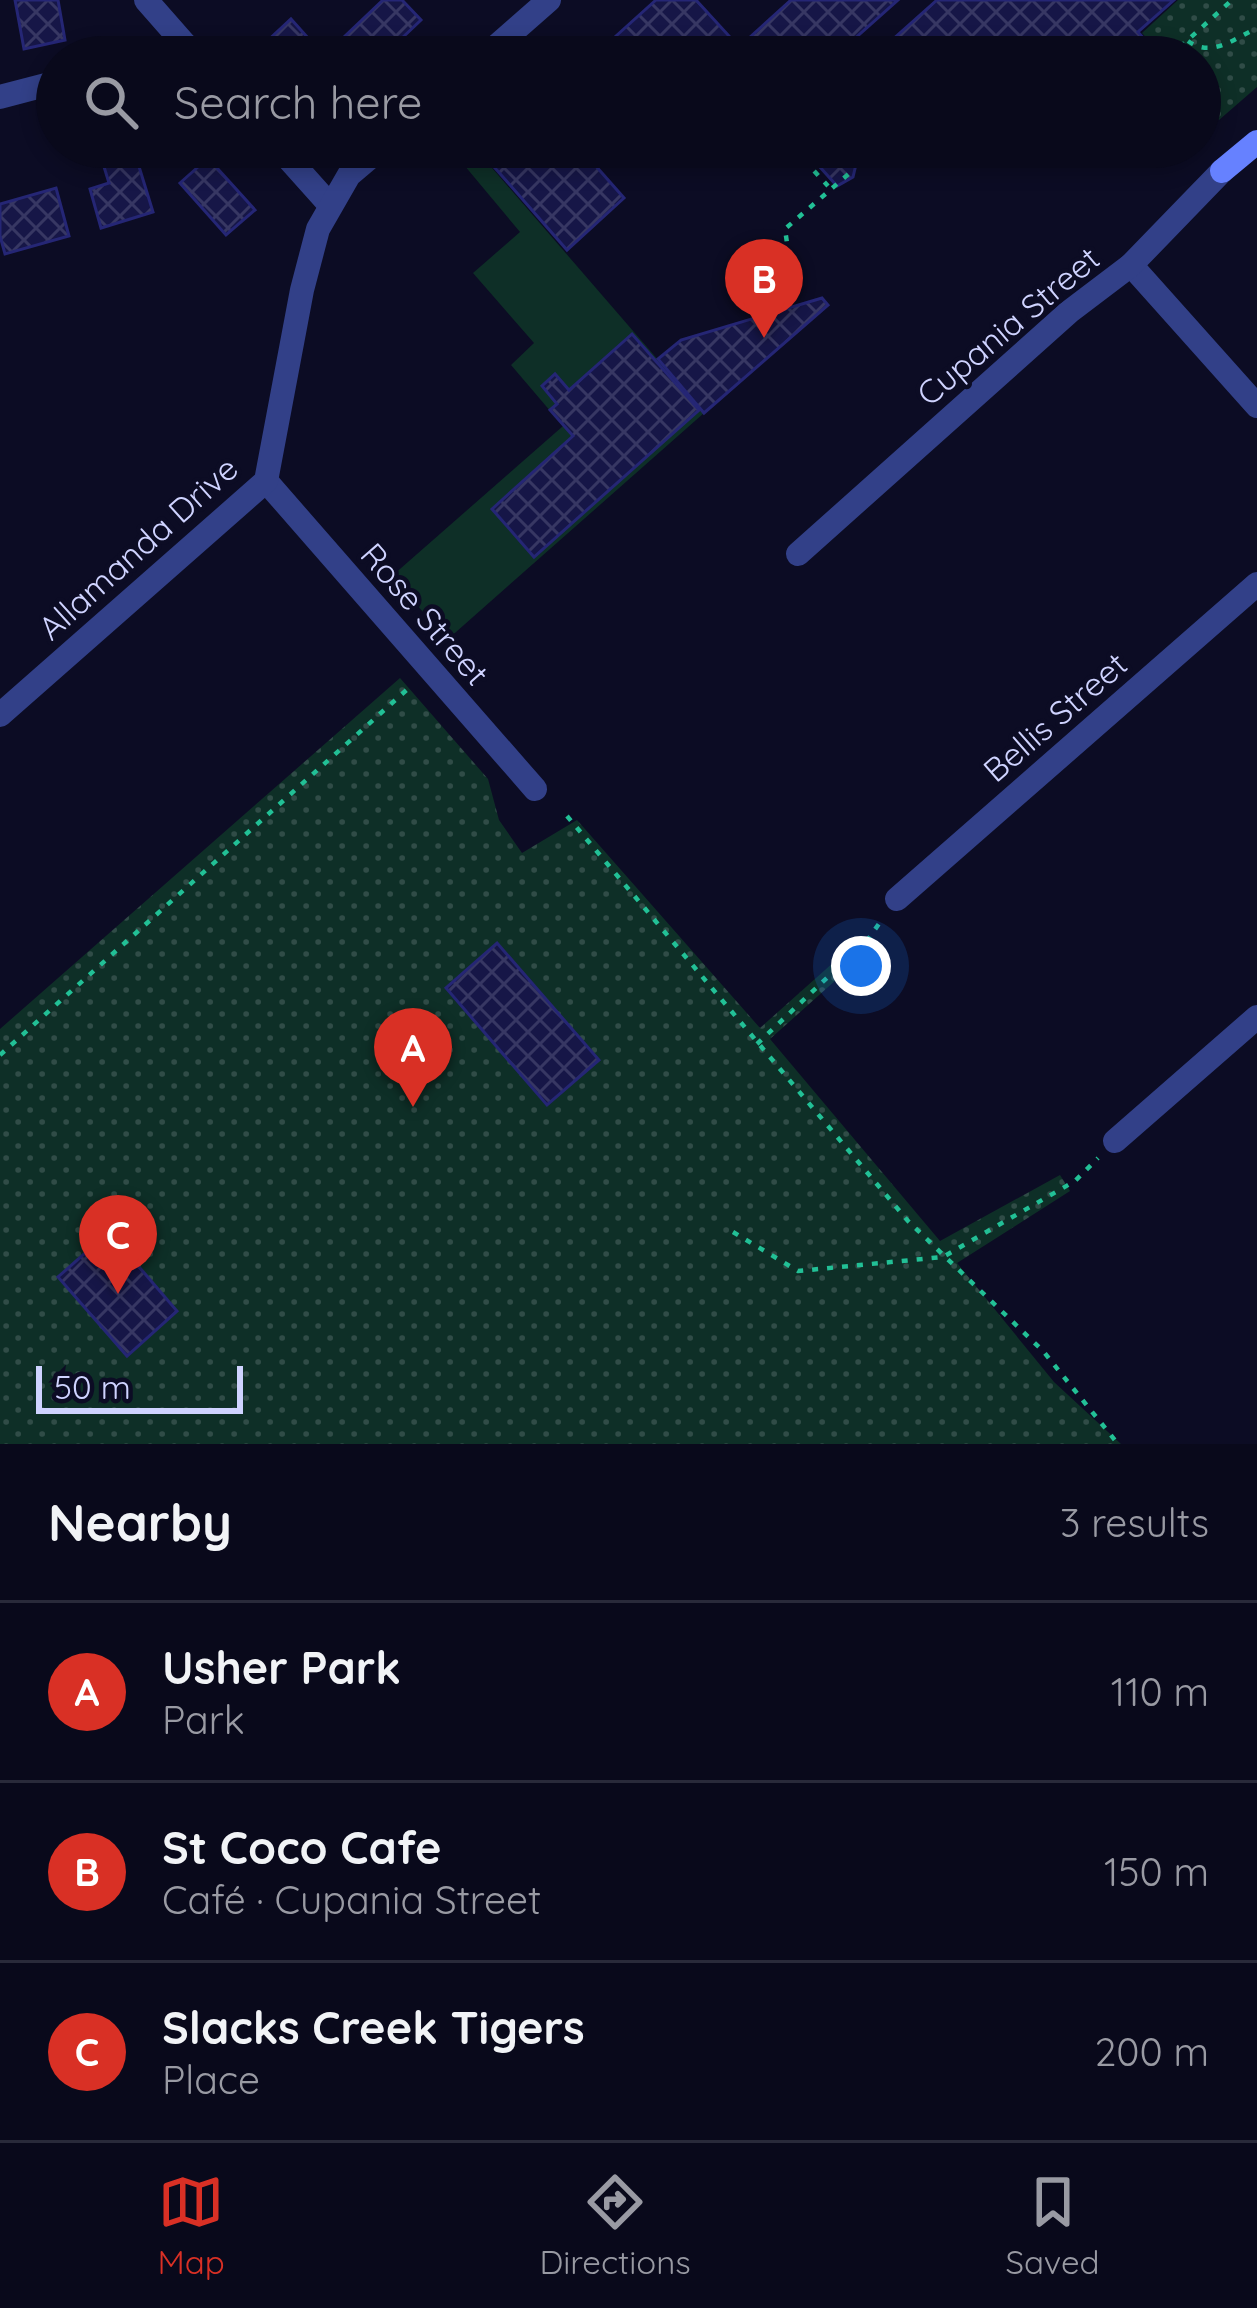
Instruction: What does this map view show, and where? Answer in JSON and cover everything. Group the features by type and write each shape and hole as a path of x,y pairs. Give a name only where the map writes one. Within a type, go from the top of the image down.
{"street":[{"path":"146,0 178,36"},
{"path":"508,36 549,0"},
{"path":"0,97 36,88"},
{"name":"Cupania Street","path":"797,554 1069,312 1131,265 1176,214 1257,142"},
{"path":"297,168 329,204"},
{"name":"Allamanda Drive","path":"0,715 266,481 318,229 329,204 359,168"},
{"path":"1131,265 1257,406"},
{"name":"Rose Street","path":"266,481 535,789"},
{"name":"Bellis Street","path":"897,899 1257,584"},
{"path":"1115,1141 1257,1017"}],"path":[{"path":"1193,36 1232,0"},
{"path":"1221,44 1257,28"},
{"path":"811,168 830,188"},
{"path":"791,271 785,229 853,168"},
{"path":"0,1055 428,670"},
{"path":"567,816 943,1258 1042,1351 1118,1444"},
{"path":"757,1043 869,938 897,899"},
{"path":"733,1232 798,1271 943,1258 1075,1180 1115,1141"}],"green space":[{"path":"1178,0 1257,0 1257,87 1221,118 1221,36 1142,33"},
{"path":"467,168 492,168 704,413 447,640 392,576 563,426 511,365 534,343 473,273 520,232"},
{"path":"400,678 488,779 499,820 522,853 577,820 760,1028 862,937 875,945 770,1039 940,1241 1060,1175 1070,1191 957,1263 1054,1382 1121,1444 0,1444 0,1029"}],"building":[{"path":"15,0 58,0 64,36 36,36 36,46 24,49"},
{"path":"383,0 402,0 421,20 404,36 345,36"},
{"path":"656,0 696,0 729,36 616,36"},
{"path":"791,0 898,0 858,36 751,36"},
{"path":"937,0 1174,0 1138,32 1142,36 897,36"},
{"path":"291,19 306,36 273,36"},
{"path":"104,168 139,168 153,212 101,228 90,189 109,183"},
{"path":"197,168 217,168 255,210 226,235 180,183"},
{"path":"495,168 598,168 624,198 567,250"},
{"path":"821,168 855,168 853,177 837,186"},
{"path":"56,188 69,236 5,254 0,204"},
{"path":"822,298 828,305 704,413 658,359 681,340"},
{"path":"632,334 699,410 534,557 492,509 573,436 550,410 557,404 542,386 555,374 569,390"},
{"path":"497,943 599,1060 547,1105 446,988"},
{"path":"109,1232 177,1311 127,1356 58,1277"}],"place":[{"name":"St Coco Cafe","path":"764,338"},
{"name":"Usher Park","path":"413,1107"},
{"name":"Slacks Creek Tigers","path":"118,1294"}]}
